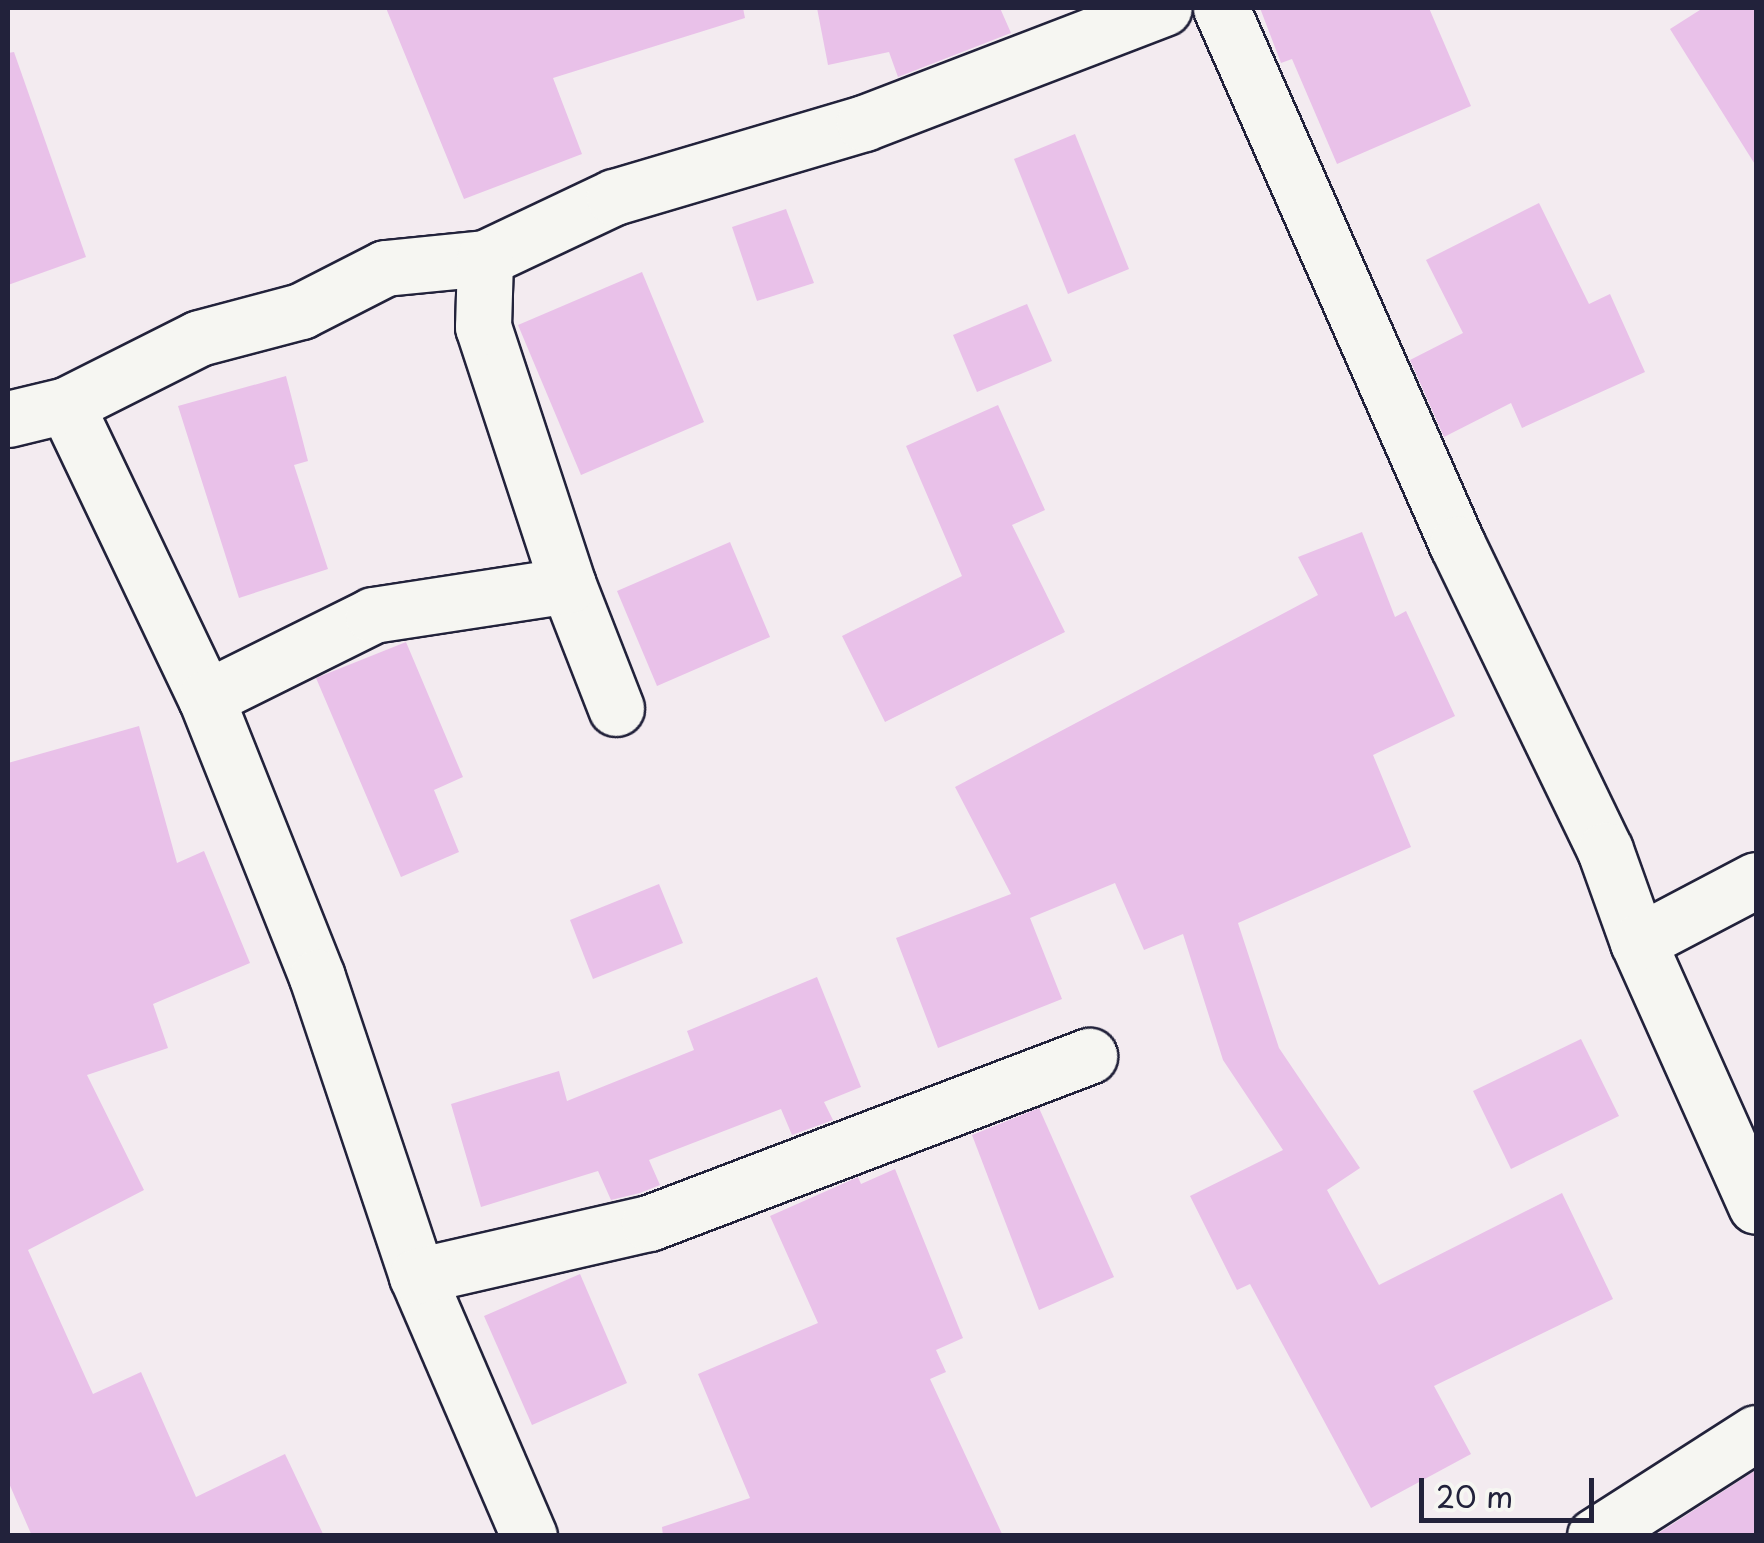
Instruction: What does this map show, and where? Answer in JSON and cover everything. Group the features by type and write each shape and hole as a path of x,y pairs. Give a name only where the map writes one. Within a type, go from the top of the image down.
{"street":[{"path":"8,419 66,404 199,338 301,311 385,268 486,258 614,196 864,123 1164,8"},
{"path":"1222,8 1456,544 1605,850 1638,942 1756,1206"},
{"path":"486,258 483,327 568,584 616,708"},
{"path":"66,404 206,698 317,976 417,1276 529,1536"},
{"path":"206,698 373,615 568,584"},
{"path":"1638,942 1756,880"},
{"path":"417,1276 649,1223 1088,1056"},
{"path":"1595,1536 1756,1433"}],"building":[{"path":"386,8 743,8 745,18 553,78 582,154 464,199"},
{"path":"817,8 1000,8 1011,33 898,77 889,52 828,65"},
{"path":"1260,8 1429,8 1471,106 1337,164 1292,59 1281,63"},
{"path":"1703,8 1756,8 1756,166 1670,29"},
{"path":"14,52 86,257 8,285 8,53"},
{"path":"1075,134 1129,269 1068,294 1014,159"},
{"path":"1539,203 1589,304 1610,294 1645,372 1522,428 1511,403 1444,437 1410,360 1463,333 1426,260"},
{"path":"786,209 814,283 757,301 732,227"},
{"path":"642,272 704,422 581,475 518,325"},
{"path":"1027,304 1052,361 977,392 953,335"},
{"path":"286,376 308,461 294,465 328,569 239,598 178,406"},
{"path":"998,405 1045,510 1012,525 1065,632 885,722 842,636 962,576 906,446"},
{"path":"1362,532 1395,617 1406,611 1455,716 1373,755 1411,847 1238,923 1279,1048 1360,1168 1327,1190 1379,1285 1562,1193 1613,1299 1434,1386 1471,1454 1371,1508 1250,1284 1237,1290 1190,1196 1283,1150 1223,1060 1183,934 1144,950 1115,883 1030,918 1062,999 938,1048 896,938 1011,894 955,787 1318,595 1298,557"},
{"path":"730,542 770,637 657,686 617,591"},
{"path":"406,642 463,777 434,790 459,852 401,877 316,678"},
{"path":"139,726 177,863 204,851 250,963 153,1004 168,1048 87,1075 144,1190 28,1250 93,1394 141,1372 196,1497 285,1454 324,1536 32,1536 8,1481 8,763"},
{"path":"659,884 683,943 593,979 570,920"},
{"path":"817,977 861,1087 824,1102 833,1120 792,1135 781,1109 649,1160 660,1185 640,1193 611,1200 598,1171 481,1207 451,1104 559,1071 567,1101 694,1050 687,1031"},
{"path":"1581,1039 1619,1116 1511,1169 1473,1091"},
{"path":"1039,1108 1114,1277 1039,1310 972,1135"},
{"path":"895,1169 963,1338 936,1350 946,1372 930,1379 1003,1536 663,1536 662,1527 750,1498 698,1374 818,1323 770,1216 858,1177 861,1184"},
{"path":"580,1274 627,1383 532,1425 484,1316"},
{"path":"1756,1470 1756,1536 1654,1536"}]}
